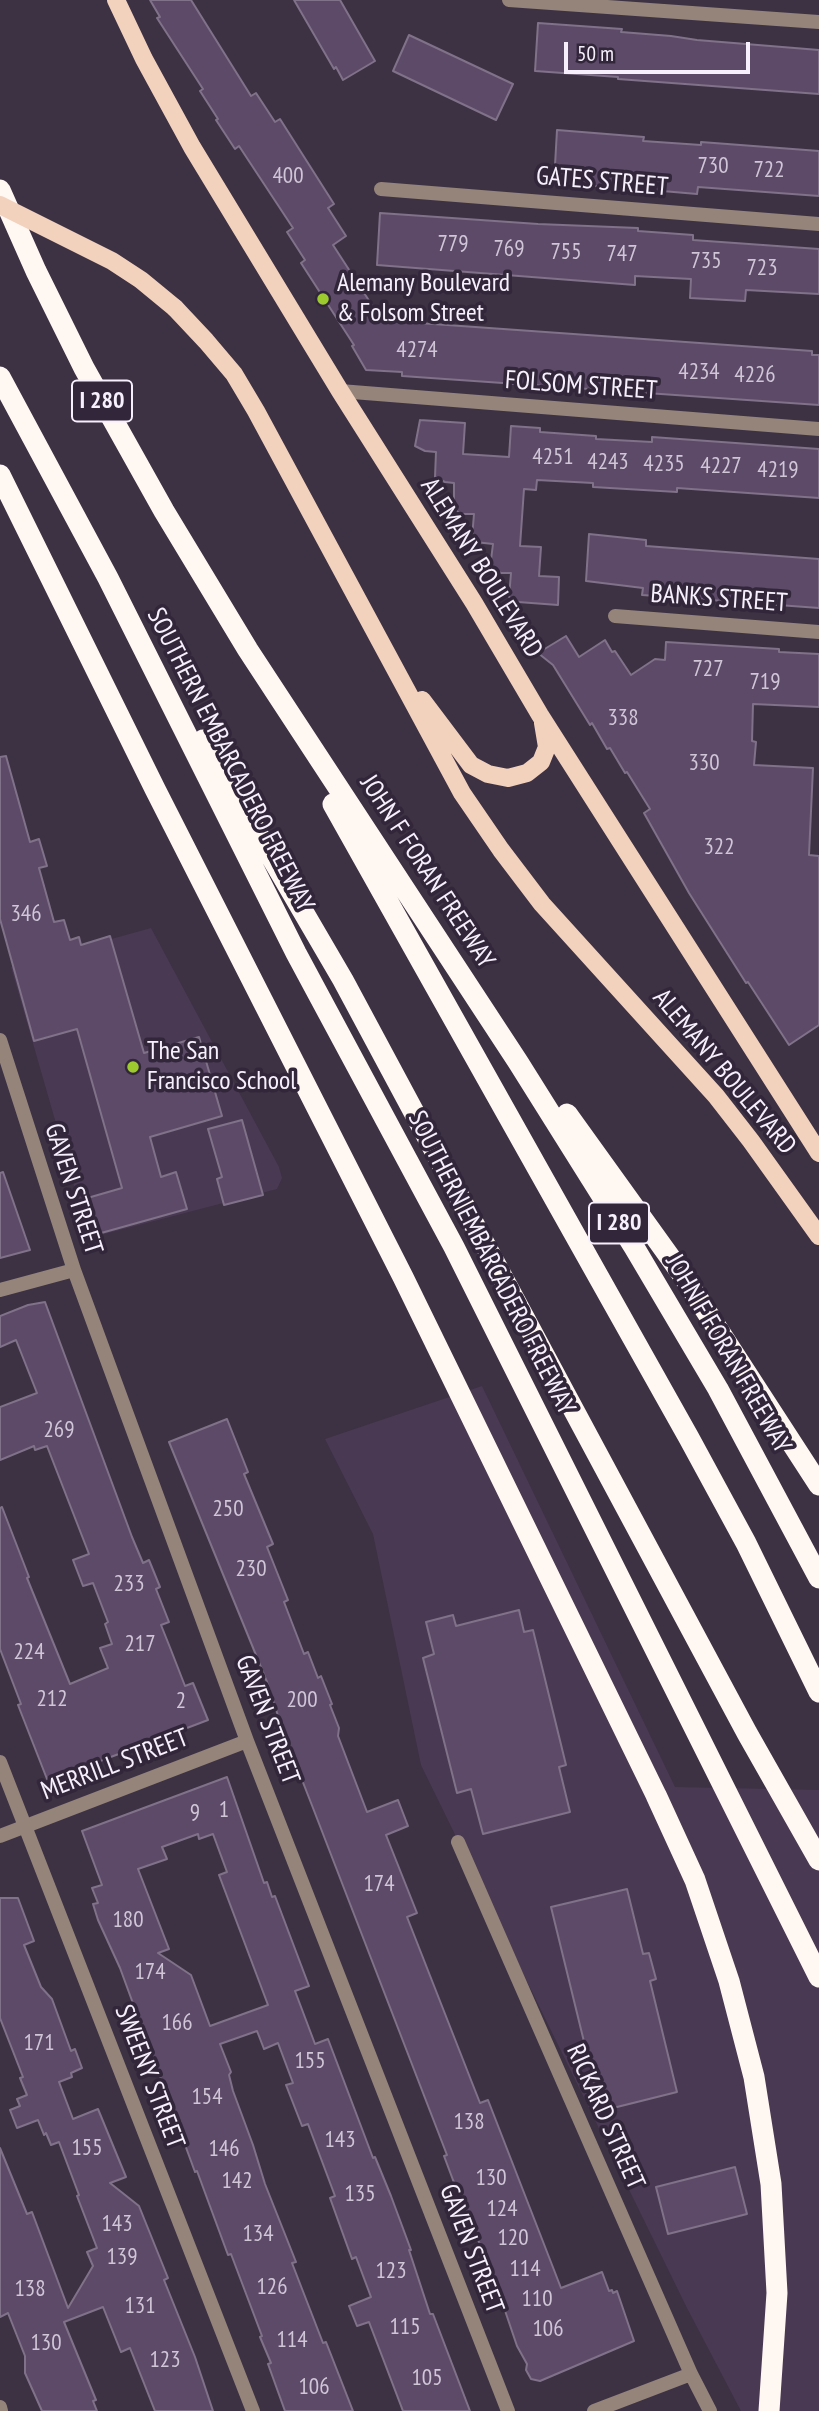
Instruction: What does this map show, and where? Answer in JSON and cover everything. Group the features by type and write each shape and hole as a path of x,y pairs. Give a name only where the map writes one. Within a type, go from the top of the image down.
{"highway":[{"name":"JOHN F FORAN FREEWAY","path":"0,190 41,283 84,368 219,604 547,1107 663,1294 738,1424 819,1578"},
{"path":"0,377 108,578 317,934 747,1733 819,1860"},
{"path":"0,475 155,789 403,1277 695,1880 729,1981 754,2077 771,2184 776,2293 769,2411"},
{"name":"SOUTHERN EMBARCADERO FREEWAY","path":"108,578 290,942 454,1247 819,1976"},
{"path":"219,604 628,1327 746,1543 819,1692"},
{"path":"398,879 682,1274 819,1485"}],"main road":[{"name":"ALEMANY BOULEVARD","path":"116,0 144,59 192,147 340,391 474,603 540,715 819,1153"},
{"name":"ALEMANY BOULEVARD","path":"0,205 112,261 141,280 175,308 234,374 257,411 462,793 542,904 716,1096 751,1140 819,1236"},
{"path":"384,649 471,765 488,774 508,778 527,773 541,762 547,747 540,715"}],"street":[{"path":"509,0 819,22"},
{"name":"GATES STREET","path":"381,189 819,224"},
{"name":"FOLSOM STREET","path":"340,391 819,429"},
{"name":"BANKS STREET","path":"615,616 819,632"},
{"name":"GAVEN STREET","path":"0,1040 74,1270 247,1741 508,2411"},
{"path":"0,1290 74,1270"},
{"name":"MERRILL STREET","path":"0,1836 247,1741"},
{"name":"SWEENY STREET","path":"0,1762 253,2411"},
{"name":"RICKARD STREET","path":"458,1842 691,2374 710,2411"},
{"path":"594,2411 691,2374"}],"shaded area":[{"name":"The San Francisco School","path":"151,928 279,1167 282,1178 277,1189 89,1238 11,967"},
{"path":"482,1386 675,1787 819,1790 819,2411 741,2411 687,2308 421,1765 373,1534 325,1439"}],"building":[{"path":"150,0 191,0 251,96 256,93 275,122 280,119 334,204 328,208 346,236 333,245 379,316 405,318 405,322 812,351 812,355 819,355 819,405 402,376 402,372 366,370 352,346 354,345 301,263 305,260 287,232 293,228 239,146 235,149 216,120 218,119 200,91 203,89 157,18 160,17"},
{"path":"294,0 340,0 375,61 343,80"},
{"path":"538,23 819,50 819,94 535,71"},
{"path":"409,35 513,84 496,120 393,71"},
{"path":"557,130 644,137 643,141 701,145 701,142 819,151 819,196 698,187 697,194 639,189 640,186 612,184 608,187 554,183"},
{"path":"380,213 638,228 638,231 693,235 693,240 819,249 819,294 746,290 745,301 690,298 691,279 635,276 635,285 377,265"},
{"path":"420,420 465,423 463,454 509,457 511,426 540,428 540,432 596,436 596,439 652,442 652,437 819,449 819,498 677,488 677,492 593,487 593,483 537,480 536,490 524,489 520,546 541,547 539,576 559,577 558,605 518,602 509,597 511,573 501,573 490,568 493,544 475,542 472,538 474,514 460,514 454,508 454,483 435,477 436,452 415,446"},
{"path":"589,534 646,540 646,546 819,559 819,608 642,595 643,588 586,581"},
{"path":"566,636 579,657 605,640 631,675 655,659 665,660 666,642 819,654 819,707 753,704 752,741 756,742 754,765 813,768 809,855 819,856 819,1025 789,1045 689,893 644,813 650,809 627,772 625,773 610,748 607,749 592,723 590,725 553,665 538,653"},
{"path":"6,756 30,842 39,839 47,866 39,868 54,922 64,920 70,940 79,937 81,945 110,936 144,1053 199,1037 222,1116 150,1137 161,1177 176,1172 187,1209 94,1235 84,1199 122,1188 77,1029 34,1041 0,919 0,757"},
{"path":"242,1120 263,1195 224,1205 217,1179 222,1177 208,1129"},
{"path":"3,1172 30,1250 0,1258 0,1173"},
{"path":"45,1302 132,1537 143,1563 149,1560 160,1587 156,1589 169,1622 161,1625 185,1686 193,1683 208,1720 53,1779 47,1779 18,1705 21,1704 0,1649 0,1508 2,1507 29,1577 27,1578 70,1684 108,1668 100,1648 112,1644 105,1624 108,1622 93,1583 83,1586 73,1560 89,1554 47,1446 35,1450 34,1446 0,1460 0,1407 37,1393 16,1340 0,1347 0,1316 28,1305"},
{"path":"227,1419 248,1472 244,1474 273,1544 267,1547 288,1600 284,1602 304,1654 308,1652 318,1678 321,1676 339,1728 338,1736 367,1812 398,1800 408,1826 386,1835 417,1913 407,1917 480,2103 488,2100 561,2288 602,2272 609,2291 617,2291 634,2341 540,2381 531,2379 526,2370 527,2364 517,2346 498,2290 488,2273 490,2272 486,2259 444,2156 447,2155 313,1808 286,1739 280,1735 282,1728 267,1682 169,1442"},
{"path":"519,1610 524,1632 533,1630 566,1765 559,1767 570,1812 483,1834 471,1789 457,1793 423,1658 434,1654 426,1622 453,1615 456,1626"},
{"path":"227,1777 264,1883 267,1882 272,1897 275,1896 309,1986 295,1991 315,2044 328,2039 373,2158 375,2157 391,2196 430,2314 433,2314 470,2411 403,2411 369,2322 357,2326 349,2306 371,2297 356,2257 352,2259 330,2198 335,2196 308,2124 302,2126 286,2085 293,2083 278,2043 264,2049 257,2031 220,2044 265,2184 296,2262 292,2263 353,2411 285,2411 268,2364 271,2363 260,2337 262,2336 231,2254 228,2255 120,1968 98,1920 93,1904 98,1903 92,1888 102,1885 82,1831","holes":["198,1834 199,1839 213,1834 227,1872 219,1875 268,2005 210,2026 191,1975 158,1953 169,1949 138,1869 167,1859 162,1847"]},
{"path":"627,1889 643,1954 649,1953 656,1979 650,1981 677,2092 601,2111 551,1907"},
{"path":"0,1898 18,1898 34,1941 24,1945 41,1987 52,1999 71,2051 75,2049 82,2068 71,2073 72,2077 59,2082 73,2119 98,2109 126,2177 110,2183 139,2206 168,2278 164,2280 213,2411 155,2411 130,2348 121,2352 103,2307 64,2322 96,2400 93,2401 97,2411 42,2411 25,2373 25,2356 8,2313 0,2317 0,2148 27,2214 32,2212 68,2308 93,2266 87,2252 97,2248 59,2142 51,2145 38,2120 17,2128 10,2110 20,2106 17,2099 27,2095 20,2078 23,2077 0,2018"},
{"path":"735,2167 747,2214 668,2234 656,2187"}],"place":[{"name":"Alemany Boulevard & Folsom Street","path":"323,299"},
{"name":"The San Francisco School","path":"133,1067"}]}
